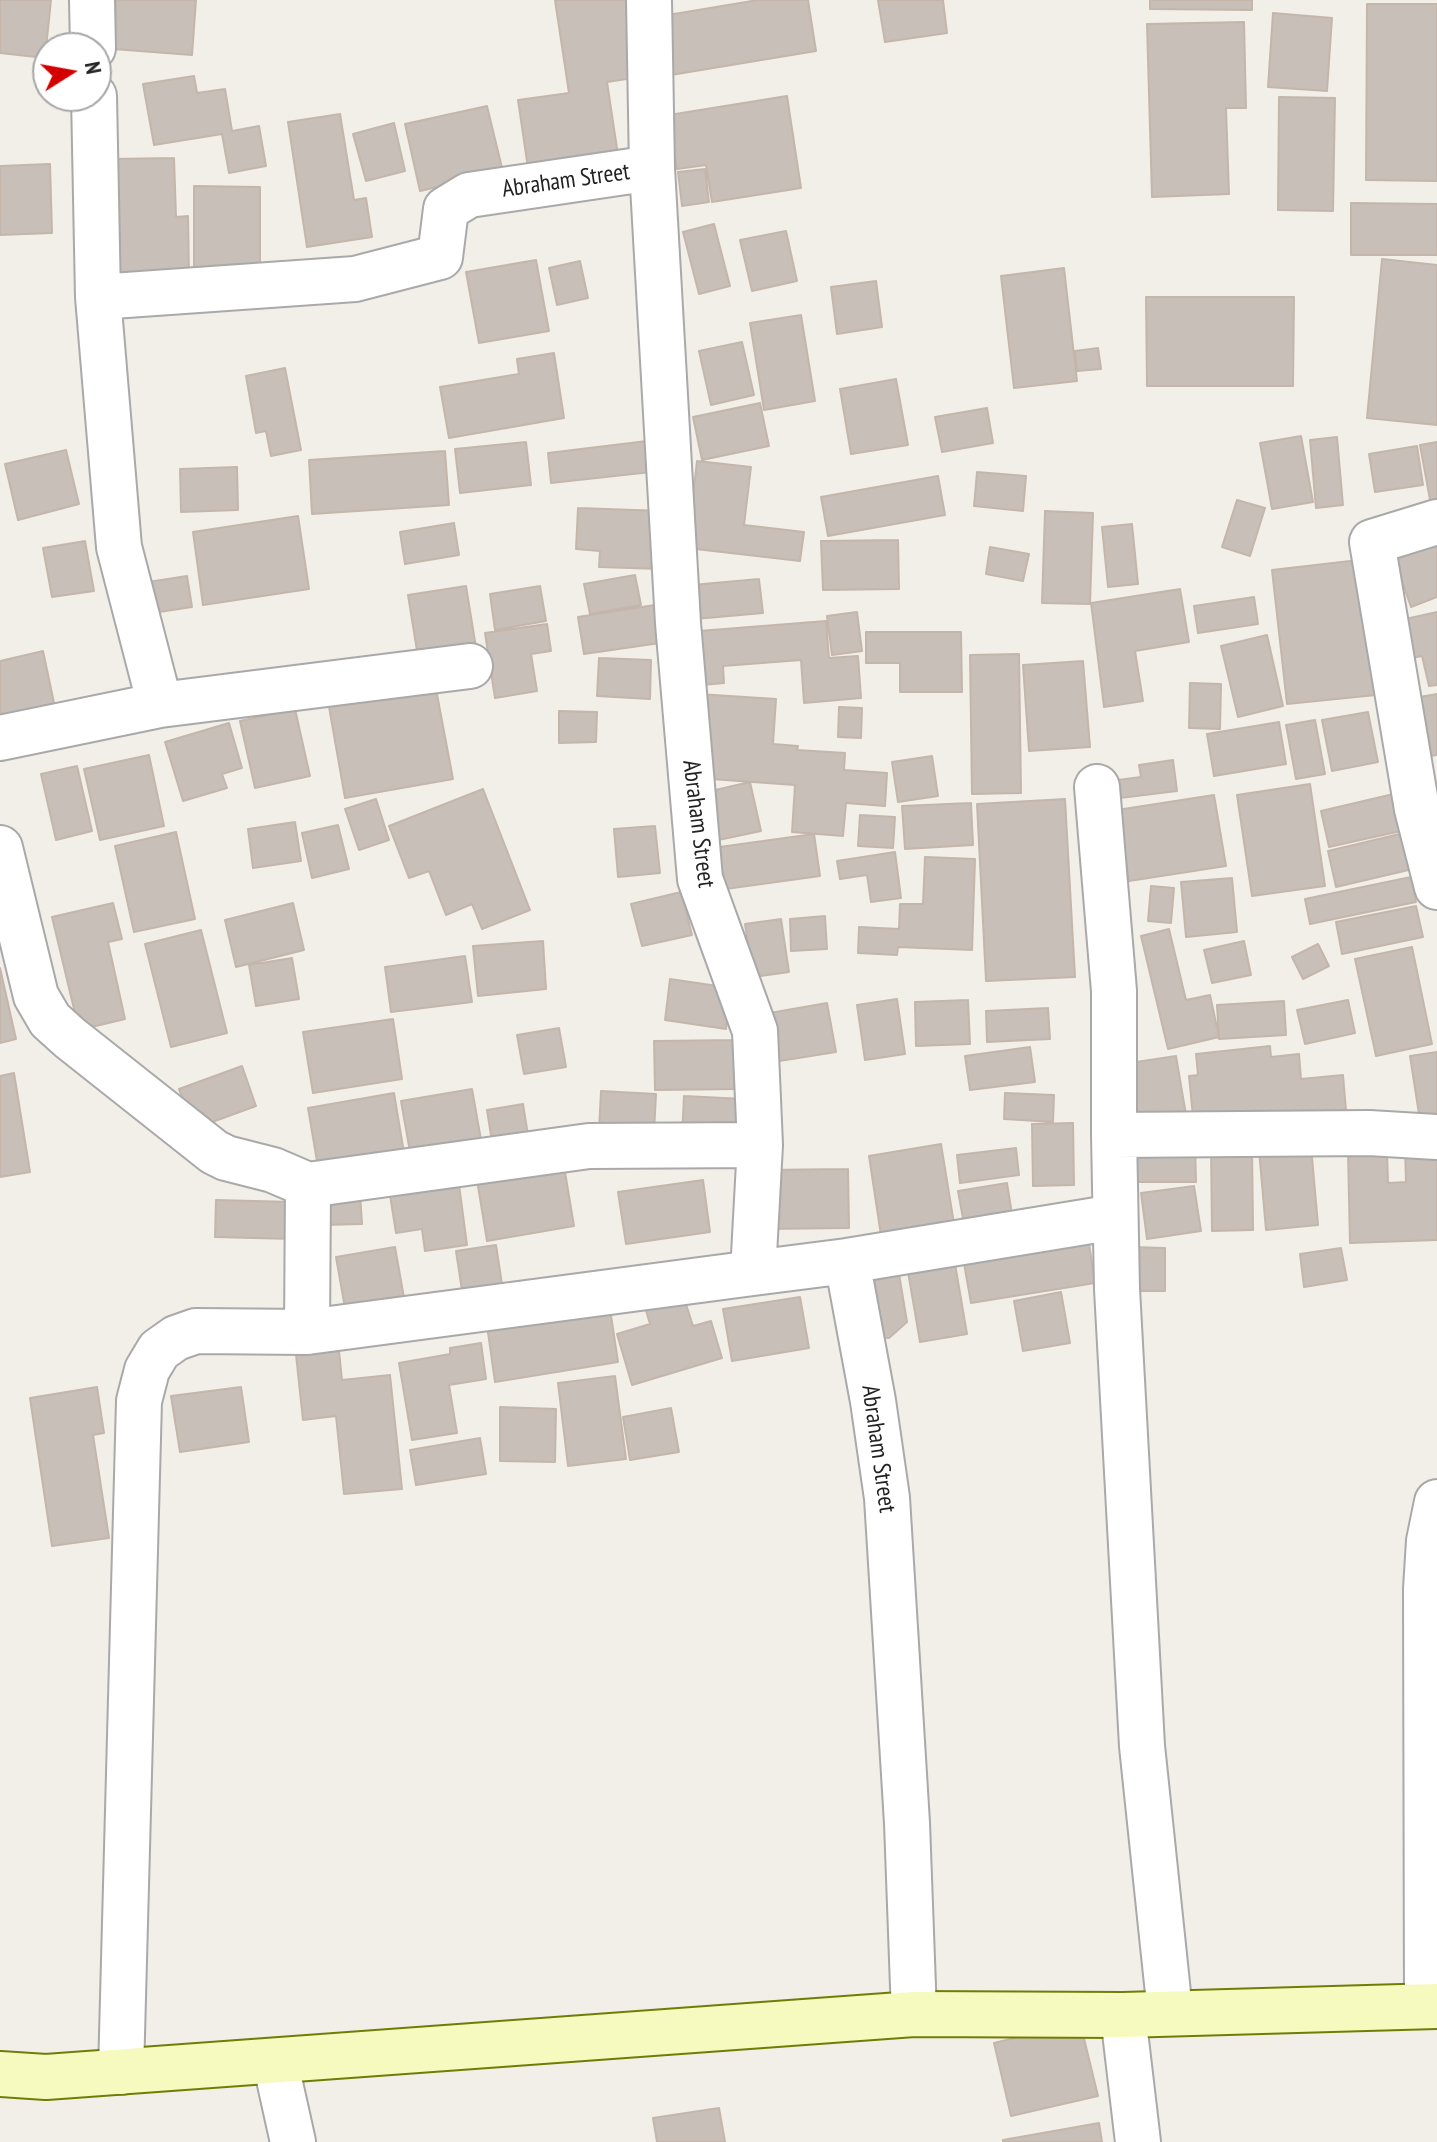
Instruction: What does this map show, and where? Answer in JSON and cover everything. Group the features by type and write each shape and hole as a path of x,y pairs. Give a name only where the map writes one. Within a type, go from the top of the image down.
{"street":[{"path":"92,0 93,32"},
{"path":"649,0 652,168"},
{"path":"94,112 98,297 119,547 160,705"},
{"name":"Abraham Street","path":"98,297 355,279 440,257 446,209 469,195 652,168 678,623 700,879 755,1031 760,1145 753,1273"},
{"path":"1437,522 1372,542 1417,809 1437,887"},
{"path":"0,738 160,705 470,666"},
{"path":"1097,787 1114,991 1115,1217 1124,1445 1142,1746 1170,2012"},
{"path":"0,848 36,996 50,1020 214,1152 273,1170 308,1185 589,1146 760,1145"},
{"path":"1114,1135 1369,1133 1437,1137"},
{"path":"307,1332 308,1185"},
{"path":"121,2072 138,1417 142,1384 159,1350 176,1338 196,1331 307,1332 847,1261 1115,1217"},
{"name":"Abraham Street","path":"847,1261 887,1498 907,1823 914,2014"},
{"path":"0,2074 46,2077 914,2014 1123,2015 1432,2006 1426,1589 1429,1541 1437,1502"},
{"path":"1123,2015 1138,2142"},
{"path":"275,2061 293,2142"}],"building":[{"path":"0,0 51,0 48,32 32,32 32,57 0,53"},
{"path":"116,0 196,0 192,55 113,49"},
{"path":"555,0 628,0 640,77 607,82 618,155 528,168 518,100 569,93"},
{"path":"758,0 808,0 816,51 671,75 662,16"},
{"path":"878,0 943,0 947,33 885,42"},
{"path":"1150,0 1252,0 1252,10 1150,9"},
{"path":"1367,4 1437,4 1437,181 1366,180"},
{"path":"1273,13 1332,18 1327,91 1268,87"},
{"path":"1244,22 1246,108 1226,108 1229,194 1152,197 1147,24"},
{"path":"194,76 197,93 225,89 232,131 259,126 266,166 229,173 222,134 154,145 143,84"},
{"path":"787,96 801,188 712,202 706,165 677,169 669,115"},
{"path":"1279,97 1335,98 1333,211 1278,210"},
{"path":"487,106 503,172 420,191 405,124"},
{"path":"340,114 354,200 366,198 372,237 307,247 288,122"},
{"path":"394,123 405,171 366,181 353,134"},
{"path":"174,158 176,217 188,216 189,277 105,279 110,159"},
{"path":"50,164 52,233 0,235 0,166"},
{"path":"705,169 709,202 682,206 678,172"},
{"path":"194,186 260,187 260,274 194,274"},
{"path":"1351,203 1437,204 1437,255 1351,255"},
{"path":"714,224 730,286 699,294 683,232"},
{"path":"786,231 797,281 752,291 740,240"},
{"path":"1382,259 1437,265 1437,425 1367,418"},
{"path":"536,260 549,331 479,343 466,272"},
{"path":"580,261 588,298 557,305 549,268"},
{"path":"1064,268 1077,381 1014,388 1001,276"},
{"path":"876,281 882,327 837,334 831,287"},
{"path":"1146,297 1294,297 1293,386 1147,386"},
{"path":"801,315 815,401 764,410 750,323"},
{"path":"742,342 754,395 711,405 699,351"},
{"path":"1098,348 1101,369 1077,371 1075,351"},
{"path":"554,353 564,418 449,438 440,387 519,374 517,359"},
{"path":"285,368 301,450 271,456 266,431 256,433 246,376"},
{"path":"896,379 908,445 851,454 840,389"},
{"path":"760,403 769,446 702,460 693,417"},
{"path":"987,408 993,443 942,452 935,417"},
{"path":"1301,436 1313,502 1272,509 1260,443"},
{"path":"1337,437 1343,505 1316,508 1310,440"},
{"path":"647,441 651,472 551,483 548,453"},
{"path":"526,442 531,485 460,493 455,449"},
{"path":"1437,442 1437,504 1431,505 1420,445"},
{"path":"1417,446 1423,485 1375,492 1369,454"},
{"path":"66,450 79,504 18,520 5,464"},
{"path":"445,451 449,505 312,514 309,460"},
{"path":"697,461 751,467 744,525 804,532 800,561 687,548"},
{"path":"237,467 238,510 181,512 180,469"},
{"path":"977,472 1026,476 1023,511 974,506"},
{"path":"938,476 945,515 828,536 821,497"},
{"path":"1237,500 1265,508 1250,556 1222,547"},
{"path":"578,508 663,511 660,569 599,567 600,551 576,549"},
{"path":"1045,511 1093,513 1090,604 1042,603"},
{"path":"298,516 309,589 203,605 193,532"},
{"path":"454,523 459,555 405,564 400,532"},
{"path":"1132,524 1138,584 1108,587 1102,527"},
{"path":"1437,533 1437,597 1411,607 1391,550"},
{"path":"898,540 899,589 823,590 821,541"},
{"path":"85,541 94,591 52,597 43,548"},
{"path":"990,547 1029,554 1023,581 986,574"},
{"path":"1359,560 1376,695 1287,704 1272,570"},
{"path":"635,575 641,605 590,614 584,584"},
{"path":"187,576 192,607 146,614 142,583"},
{"path":"759,579 763,613 695,619 692,585"},
{"path":"466,586 477,654 419,663 408,595"},
{"path":"540,586 546,621 495,630 490,594"},
{"path":"1180,589 1189,642 1135,651 1143,701 1104,707 1091,603"},
{"path":"1254,597 1258,624 1198,633 1194,606"},
{"path":"661,604 667,642 584,654 578,617"},
{"path":"857,612 862,651 832,655 827,616"},
{"path":"1437,612 1437,685 1429,686 1422,656 1401,660 1392,622"},
{"path":"826,621 829,658 858,656 861,698 804,703 801,660 723,666 724,683 691,686 686,632"},
{"path":"547,624 551,651 531,654 537,691 495,698 485,633"},
{"path":"866,632 961,632 962,692 900,692 900,663 866,663"},
{"path":"1267,635 1283,706 1238,717 1221,646"},
{"path":"43,651 57,717 4,728 0,709 0,661"},
{"path":"1019,654 1021,793 972,794 970,655"},
{"path":"599,658 651,660 650,699 597,696"},
{"path":"1083,661 1090,747 1029,751 1023,665"},
{"path":"1190,683 1221,684 1220,729 1189,728"},
{"path":"436,689 453,779 345,798 328,701 376,692 377,700"},
{"path":"698,694 776,699 773,744 798,746 797,750 845,753 844,770 887,773 885,806 846,803 843,836 792,832 795,785 697,778"},
{"path":"1437,694 1437,755 1430,756 1420,697"},
{"path":"839,707 862,708 861,738 838,737"},
{"path":"295,709 310,776 255,788 240,721"},
{"path":"559,711 597,712 596,742 559,743"},
{"path":"1368,712 1378,762 1332,771 1322,720"},
{"path":"1315,720 1325,774 1296,779 1286,725"},
{"path":"1279,722 1286,764 1214,776 1207,734"},
{"path":"229,723 242,768 222,774 227,788 183,801 165,742"},
{"path":"149,755 164,826 100,840 84,769"},
{"path":"932,756 938,796 898,802 892,762"},
{"path":"1173,760 1177,791 1112,799 1110,781 1141,777 1139,765"},
{"path":"77,766 92,831 56,840 41,774"},
{"path":"750,782 761,831 709,842 698,794"},
{"path":"1310,784 1325,886 1252,896 1237,795"},
{"path":"483,789 530,910 482,929 472,904 446,915 429,871 409,878 389,826"},
{"path":"1402,792 1410,829 1329,847 1321,811"},
{"path":"1214,795 1226,866 1129,881 1117,810"},
{"path":"376,799 389,840 359,850 345,809"},
{"path":"1065,799 1075,977 986,981 977,804"},
{"path":"971,803 973,845 905,849 902,806"},
{"path":"860,815 895,817 893,848 858,846"},
{"path":"295,822 301,861 253,868 248,829"},
{"path":"338,825 349,869 312,878 302,833"},
{"path":"655,826 660,873 618,877 614,829"},
{"path":"176,832 195,919 134,932 115,846"},
{"path":"1408,832 1417,868 1336,887 1328,851"},
{"path":"814,834 820,876 711,891 705,849"},
{"path":"895,852 901,898 871,902 867,875 840,879 837,861"},
{"path":"925,857 975,859 972,950 898,947 897,955 858,953 859,927 899,929 900,904 923,904"},
{"path":"1411,877 1416,902 1310,924 1305,899"},
{"path":"1232,878 1237,932 1186,937 1181,882"},
{"path":"1151,886 1174,888 1171,923 1148,921"},
{"path":"681,892 692,935 642,946 631,904"},
{"path":"113,903 122,939 108,942 125,1019 79,1030 52,917"},
{"path":"293,903 304,950 236,967 225,920"},
{"path":"1416,906 1423,937 1342,954 1336,922"},
{"path":"825,916 827,949 791,951 790,919"},
{"path":"781,919 789,972 753,977 745,924"},
{"path":"1169,929 1186,1000 1210,995 1219,1037 1168,1049 1141,936"},
{"path":"201,930 227,1033 171,1047 145,944"},
{"path":"543,941 546,989 478,996 473,946"},
{"path":"1244,941 1251,975 1212,983 1204,950"},
{"path":"1318,944 1329,966 1303,979 1292,957"},
{"path":"1412,947 1432,1044 1376,1056 1355,959"},
{"path":"465,956 472,1002 391,1012 385,967"},
{"path":"292,958 299,999 256,1006 249,965"},
{"path":"0,968 16,1039 0,1043"},
{"path":"670,979 731,988 726,1029 665,1020"},
{"path":"897,999 905,1054 865,1060 857,1005"},
{"path":"968,1000 970,1044 916,1046 915,1002"},
{"path":"1348,1000 1355,1033 1305,1044 1297,1010"},
{"path":"1284,1001 1286,1035 1219,1039 1217,1005"},
{"path":"827,1003 836,1052 773,1062 764,1014"},
{"path":"1048,1008 1050,1039 987,1042 986,1011"},
{"path":"393,1019 402,1079 313,1093 303,1032"},
{"path":"559,1028 566,1067 524,1074 517,1035"},
{"path":"739,1040 740,1089 655,1090 654,1041"},
{"path":"1270,1046 1271,1057 1299,1054 1301,1079 1343,1075 1346,1111 1194,1127 1189,1076 1198,1075 1196,1054"},
{"path":"1030,1047 1035,1082 970,1090 965,1056"},
{"path":"1437,1052 1437,1124 1421,1127 1410,1056"},
{"path":"1176,1056 1186,1115 1133,1123 1123,1064"},
{"path":"242,1066 256,1106 193,1129 179,1089"},
{"path":"14,1073 30,1172 0,1177 0,1076"},
{"path":"472,1089 483,1151 412,1163 401,1101"},
{"path":"601,1091 656,1094 654,1133 599,1131"},
{"path":"394,1093 405,1159 319,1173 308,1108"},
{"path":"1005,1093 1054,1095 1053,1122 1004,1119"},
{"path":"684,1096 744,1099 742,1139 682,1135"},
{"path":"523,1104 530,1148 494,1154 487,1110"},
{"path":"1073,1123 1074,1185 1033,1186 1032,1124"},
{"path":"941,1144 955,1230 882,1242 869,1156"},
{"path":"1129,1145 1195,1145 1196,1182 1129,1182"},
{"path":"1311,1146 1318,1225 1266,1230 1259,1150"},
{"path":"1211,1147 1252,1147 1253,1230 1212,1231"},
{"path":"1016,1148 1019,1175 960,1183 957,1155"},
{"path":"1405,1149 1437,1149 1437,1240 1350,1243 1348,1152 1387,1150 1388,1183 1406,1182"},
{"path":"564,1166 574,1226 487,1241 477,1180"},
{"path":"848,1169 849,1228 764,1229 763,1170"},
{"path":"703,1180 710,1232 626,1244 618,1192"},
{"path":"1007,1183 1014,1227 966,1235 958,1191"},
{"path":"459,1185 467,1245 425,1251 422,1229 396,1233 390,1195"},
{"path":"1194,1186 1201,1231 1147,1239 1141,1193"},
{"path":"360,1193 362,1224 322,1225 321,1195"},
{"path":"216,1200 293,1202 293,1239 215,1237"},
{"path":"1087,1231 1095,1283 971,1303 962,1252"},
{"path":"496,1245 503,1291 463,1297 456,1251"},
{"path":"395,1247 406,1309 347,1319 336,1257"},
{"path":"1131,1247 1165,1248 1165,1291 1131,1291"},
{"path":"1341,1248 1347,1280 1304,1287 1300,1254"},
{"path":"954,1258 967,1334 920,1342 907,1266"},
{"path":"898,1268 907,1322 889,1338 869,1337 862,1276"},
{"path":"1061,1292 1070,1343 1023,1351 1014,1301"},
{"path":"683,1295 693,1326 711,1321 722,1358 632,1385 617,1334 650,1324 645,1307"},
{"path":"800,1297 809,1348 732,1361 723,1309"},
{"path":"610,1309 618,1362 495,1382 486,1318"},
{"path":"481,1343 486,1379 449,1385 457,1433 412,1440 399,1363 450,1354 450,1348"},
{"path":"339,1351 342,1380 390,1375 402,1489 344,1494 336,1416 303,1420 296,1355"},
{"path":"615,1376 626,1459 568,1466 558,1383"},
{"path":"97,1387 104,1433 93,1435 109,1538 52,1546 30,1398"},
{"path":"241,1387 249,1442 180,1452 171,1396"},
{"path":"500,1407 556,1409 555,1462 500,1461"},
{"path":"671,1408 679,1452 630,1460 623,1417"},
{"path":"480,1438 486,1474 416,1485 410,1450"},
{"path":"1080,2022 1098,2096 1011,2116 994,2043"},
{"path":"719,2108 725,2142 657,2142 653,2118"},
{"path":"1099,2123 1102,2142 1003,2142 1003,2140"}]}
